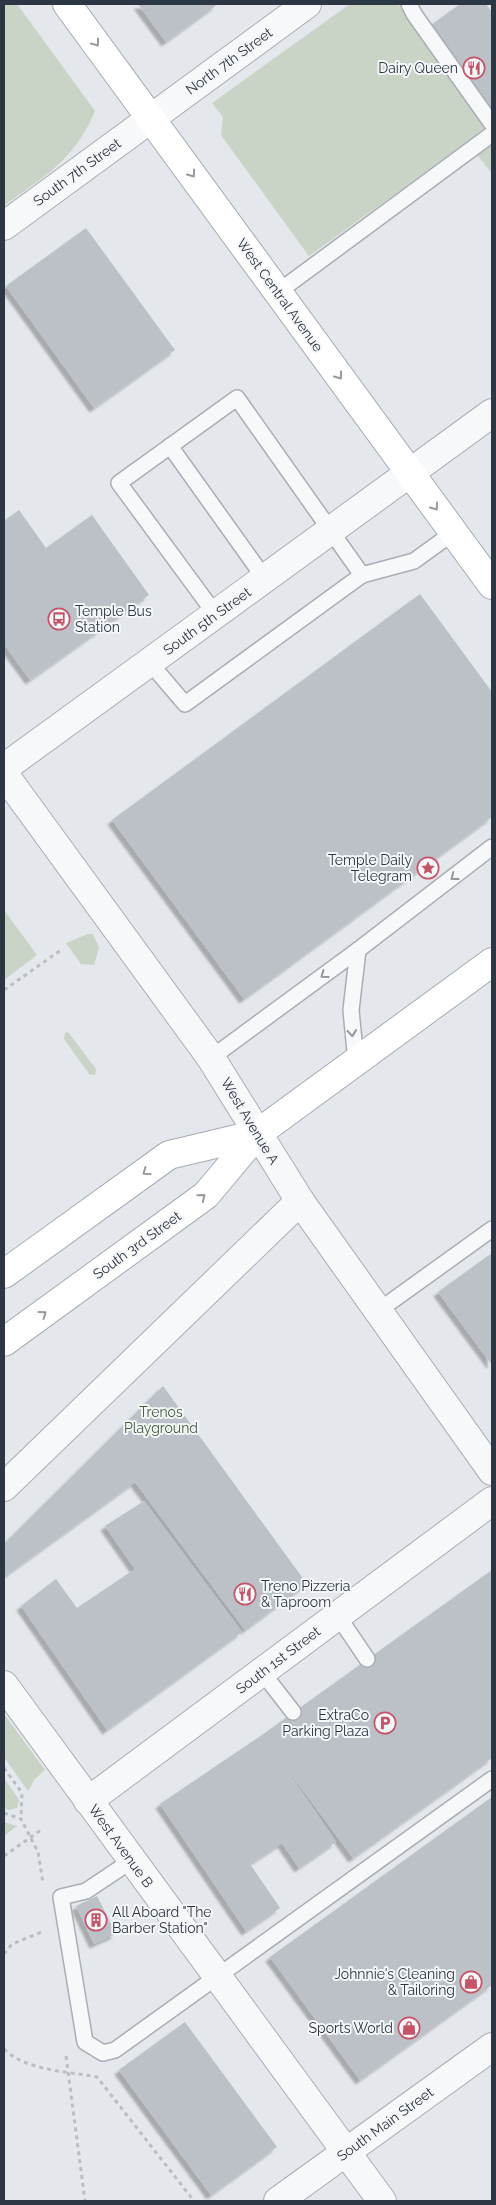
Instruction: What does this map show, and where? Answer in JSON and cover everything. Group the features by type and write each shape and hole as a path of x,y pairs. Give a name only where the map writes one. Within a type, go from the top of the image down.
{"main road":[{"name":"West Central Avenue","path":"67,4 492,585"},
{"name":"South 3rd Street","path":"4,1342 206,1195 257,1134 492,962"},
{"name":"South 3rd Street","path":"4,1274 169,1155 257,1134"}],"street":[{"name":"North 7th Street","path":"151,118 307,4"},
{"name":"South 7th Street","path":"4,226 151,118"},
{"name":"South 5th Street","path":"4,768 492,413"},
{"name":"West Avenue A","path":"4,774 212,1058 257,1134 300,1201 492,1471"},
{"path":"4,1487 300,1201"},
{"name":"South 1st Street","path":"88,1801 492,1501"},
{"name":"West Avenue B","path":"4,1684 382,2201"},
{"name":"South Main Street","path":"278,2201 492,2047"}],"lane":[{"path":"409,4 414,14 492,124"},
{"path":"278,292 492,134"},
{"path":"216,615 119,483 237,398 362,575"},
{"path":"170,446 265,579"},
{"path":"150,663 184,704 362,575 414,561 454,532"},
{"path":"212,1058 490,851"},
{"path":"356,1062 351,1010 358,950"},
{"path":"378,1311 492,1229"},
{"path":"338,1616 368,1659"},
{"path":"262,1672 293,1712"},
{"path":"132,1860 86,1891 61,1897 85,2042 103,2052 115,2050 492,1779"}],"path":[{"path":"4,990 61,950"},
{"path":"4,1768 22,1793 21,1819"},
{"path":"4,1856 41,1830"},
{"path":"4,1954 12,1944 49,1930"},
{"path":"4,2048 20,2061 96,2077 194,2201"}],"green space":[{"path":"4,4 17,4 95,111 78,143 68,155 45,176 4,206"},
{"path":"350,4 398,4 488,127 309,256 221,135 223,117 212,103"},
{"path":"492,141 492,174 476,153"},
{"path":"4,910 37,955 4,980"},
{"path":"88,934 93,934 99,948 94,965 81,964 66,943"},
{"path":"68,1032 96,1069 95,1075 89,1074 64,1039 65,1033"},
{"path":"4,1714 45,1770 35,1779 28,1791 4,1757"},
{"path":"4,1778 19,1800 17,1808 9,1810 4,1808"},
{"path":"4,1822 17,1826 4,1836"}],"building":[{"path":"138,4 218,4 166,42"},
{"name":"Dairy Queen","path":"460,4 486,4 492,12 492,108 487,112 427,28"},
{"path":"86,228 175,350 94,408 6,286"},
{"name":"Temple Bus Station","path":"19,510 46,548 92,515 149,595 30,680 4,644 4,521"},
{"path":"420,594 492,692 492,817 244,999 112,820"},
{"path":"492,1253 492,1365 438,1292"},
{"path":"163,1386 307,1584 245,1630 135,1482 4,1577 4,1544"},
{"path":"144,1501 242,1632 107,1730 21,1606 56,1579 77,1608 135,1569 105,1526"},
{"name":"ExtraCo Parking Plaza","path":"492,1570 492,1758 353,1858 271,1747 336,1842 299,1868 282,1843 250,1864 280,1908 246,1931 160,1804 262,1735"},
{"path":"492,1797 492,1985 360,2080 270,1957"},
{"name":"All Aboard \"The Barber Station\"","path":"97,1896 116,1934 94,1944 76,1906"},
{"path":"185,2022 277,2147 211,2195 119,2070"}],"place":[{"name":"Dairy Queen","path":"474,68"},
{"name":"Temple Bus Station","path":"59,619"},
{"name":"Temple Daily Telegram","path":"428,868"},
{"name":"Treno Pizzeria & Taproom","path":"245,1594"},
{"name":"ExtraCo Parking Plaza","path":"385,1723"},
{"name":"All Aboard \"The Barber Station\"","path":"96,1920"},
{"name":"Johnnie's Cleaning & Tailoring","path":"471,1982"},
{"name":"Sports World","path":"409,2028"}],"park label":[{"name":"Trenos Playground","path":"161,1420"}]}
